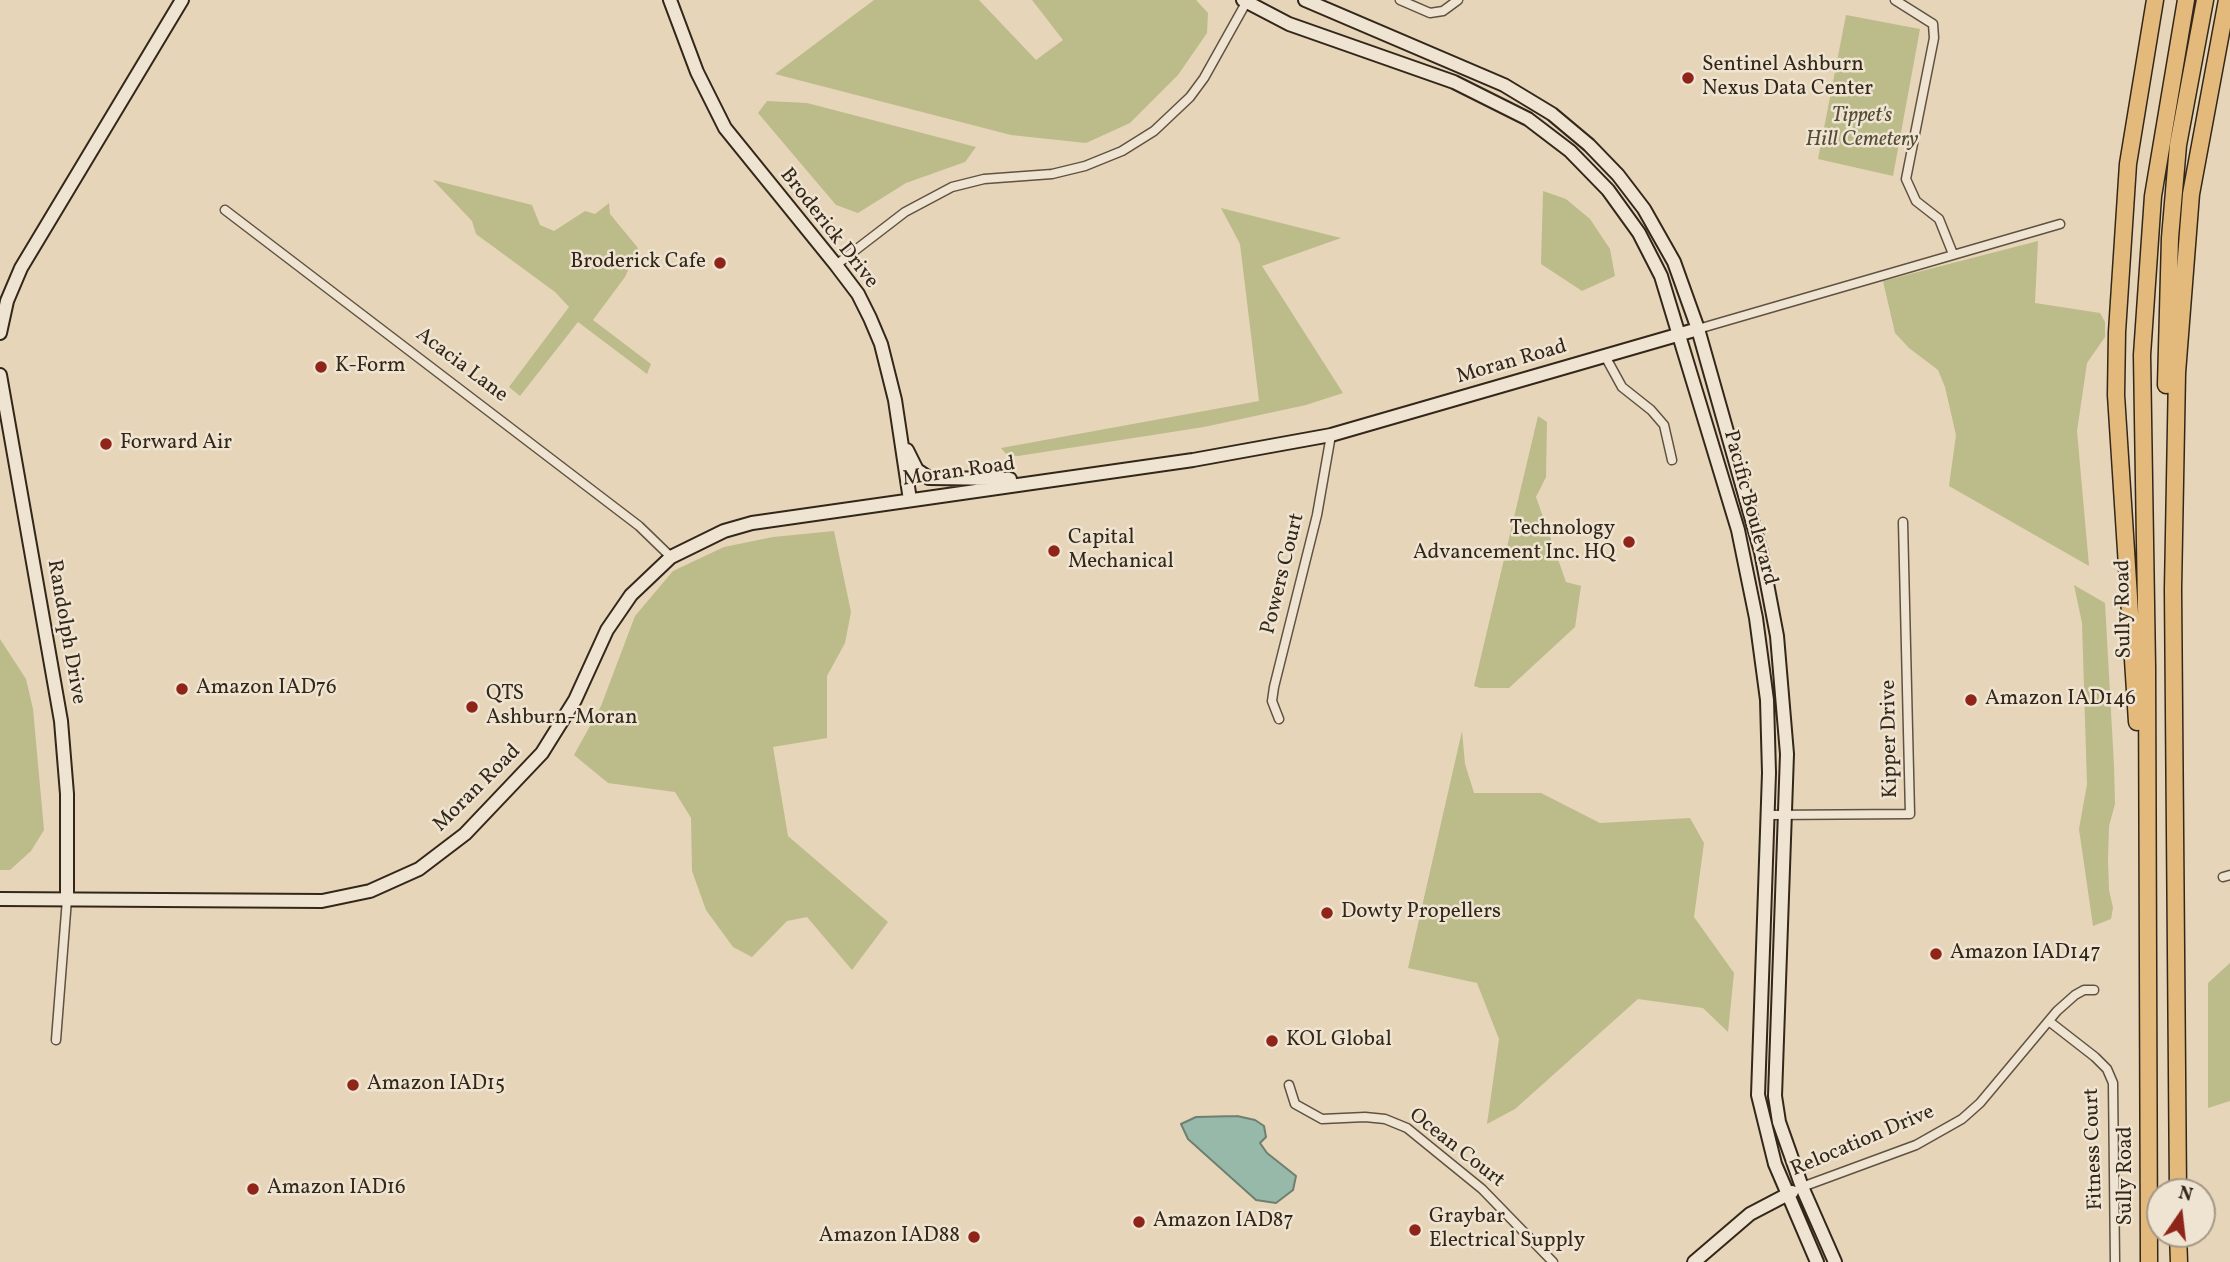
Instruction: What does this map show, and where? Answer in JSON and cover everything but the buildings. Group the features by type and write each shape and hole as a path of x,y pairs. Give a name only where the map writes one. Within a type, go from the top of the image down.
{"highway":[{"path":"2146,831 2124,541 2117,344 2119,268 2127,164 2156,0"},
{"name":"Sully Road","path":"2149,1262 2147,667 2142,355 2152,196 2186,0"},
{"path":"2176,422 2166,384 2170,238 2178,145 2205,0"},
{"path":"2178,1178 2173,589 2176,422 2191,194 2227,0"}],"street":[{"path":"0,333 7,301 21,268 182,0"},
{"name":"Broderick Drive","path":"670,0 696,72 725,128 858,294 881,344 902,441 910,500"},
{"name":"Pacific Boulevard","path":"1305,0 1504,85 1570,128 1618,175 1644,209 1674,262 1698,329 1761,552 1772,605 1784,708 1786,816 1774,1076 1779,1122 1802,1187 1835,1262"},
{"path":"1400,0 1430,13 1443,11 1458,0"},
{"path":"1895,0 1933,24 1934,38 1906,179 1916,201 1939,219 1953,254"},
{"path":"836,265 905,212 952,187 984,179 1052,174 1085,166 1122,151 1154,131 1191,97 1246,1"},
{"name":"Pacific Boulevard","path":"1246,1 1289,24 1462,85 1510,109 1550,134 1586,166 1623,210 1661,276 1738,530 1756,618 1768,728 1768,815 1758,1095 1765,1136 1816,1262"},
{"name":"Acacia Lane","path":"225,210 639,526 671,556"},
{"name":"Moran Road","path":"0,899 322,901 370,891 419,869 465,834 537,759 575,700 595,652 617,613 643,581 671,556 697,541 752,523 1219,456 1331,435 2060,224"},
{"path":"1605,355 1622,387 1651,410 1664,425 1672,460"},
{"name":"Randolph Drive","path":"0,374 61,721 67,794 67,899"},
{"name":"Powers Court","path":"1279,719 1272,701 1317,515 1331,435"},
{"path":"902,441 917,470 933,479 1059,479"},
{"name":"Kipper Drive","path":"1768,815 1910,814 1903,522"},
{"path":"56,1040 67,899"},
{"name":"Relocation Drive","path":"1694,1262 1750,1214 1802,1187 1916,1145 1962,1119 1980,1103 2075,995 2084,990 2094,990"},
{"name":"Fitness Court","path":"2050,1021 2108,1069 2113,1083 2115,1262"},
{"name":"Ocean Court","path":"1289,1085 1295,1104 1322,1119 1385,1119 1407,1128 1482,1189 1553,1262"}],"green space":[{"path":"874,0 979,0 1036,60 1063,40 1032,0 1196,0 1208,13 1207,33 1178,75 1130,123 1086,143 1011,135 775,74"},
{"name":"Tippet's Hill Cemetery","path":"1846,15 1920,29 1893,176 1818,159"},
{"path":"767,101 807,103 976,147 965,162 906,183 858,213 836,205 758,113"},
{"path":"433,180 532,205 540,225 554,231 585,211 595,214 609,203 610,214 638,248 625,277 593,320 651,364 647,374 578,322 520,396 509,387 569,307 555,292 476,234 472,221"},
{"path":"1543,191 1566,199 1590,219 1610,249 1615,276 1582,291 1541,264"},
{"path":"1221,208 1341,238 1262,266 1343,393 1306,405 1204,427 1018,456 1007,455 1001,448 1259,401 1240,244"},
{"path":"2038,241 2035,303 2100,313 2105,322 2105,337 2087,363 2077,431 2089,566 1949,486 1956,435 1945,387 1938,370 1909,348 1895,333 1883,281"},
{"path":"1538,416 1547,422 1546,477 1536,497 1566,582 1581,586 1575,627 1509,688 1480,688 1474,686"},
{"path":"834,531 851,612 845,643 827,676 827,738 773,747 788,836 888,922 852,970 807,917 787,921 752,957 733,947 706,910 692,871 691,818 675,792 608,783 574,755 601,706 635,616 673,571 724,547 773,537"},
{"path":"2074,585 2105,603 2115,804 2109,826 2108,861 2113,908 2111,919 2093,926 2079,829 2087,784 2082,623"},
{"path":"0,639 26,679 33,709 44,830 31,851 10,870 0,870"},
{"path":"1462,731 1465,764 1474,793 1541,793 1600,823 1690,818 1704,843 1694,917 1734,973 1728,1032 1703,1008 1638,999 1515,1109 1487,1124 1499,1039 1477,983 1408,968"},
{"path":"2230,963 2230,1101 2208,1108 2208,983"}],"shaded area":[{"path":"1237,1116 1255,1120 1264,1126 1266,1137 1260,1143 1267,1153 1296,1176 1293,1190 1276,1203 1256,1200 1188,1139 1181,1124 1196,1117"}],"place":[{"name":"Sentinel Ashburn Nexus Data Center","path":"1688,78"},
{"name":"Broderick Cafe","path":"720,263"},
{"name":"K-Form","path":"321,367"},
{"name":"Forward Air","path":"106,444"},
{"name":"Technology Advancement Inc. HQ","path":"1629,542"},
{"name":"Capital Mechanical","path":"1054,551"},
{"name":"Amazon IAD76","path":"182,689"},
{"name":"Amazon IAD146","path":"1971,700"},
{"name":"QTS Ashburn-Moran","path":"472,707"},
{"name":"Dowty Propellers","path":"1327,913"},
{"name":"Amazon IAD147","path":"1936,954"},
{"name":"KOL Global","path":"1272,1041"},
{"name":"Amazon IAD15","path":"353,1085"},
{"name":"Amazon IAD16","path":"253,1189"},
{"name":"Amazon IAD87","path":"1139,1222"},
{"name":"Graybar Electrical Supply","path":"1415,1230"},
{"name":"Amazon IAD88","path":"974,1237"}]}
